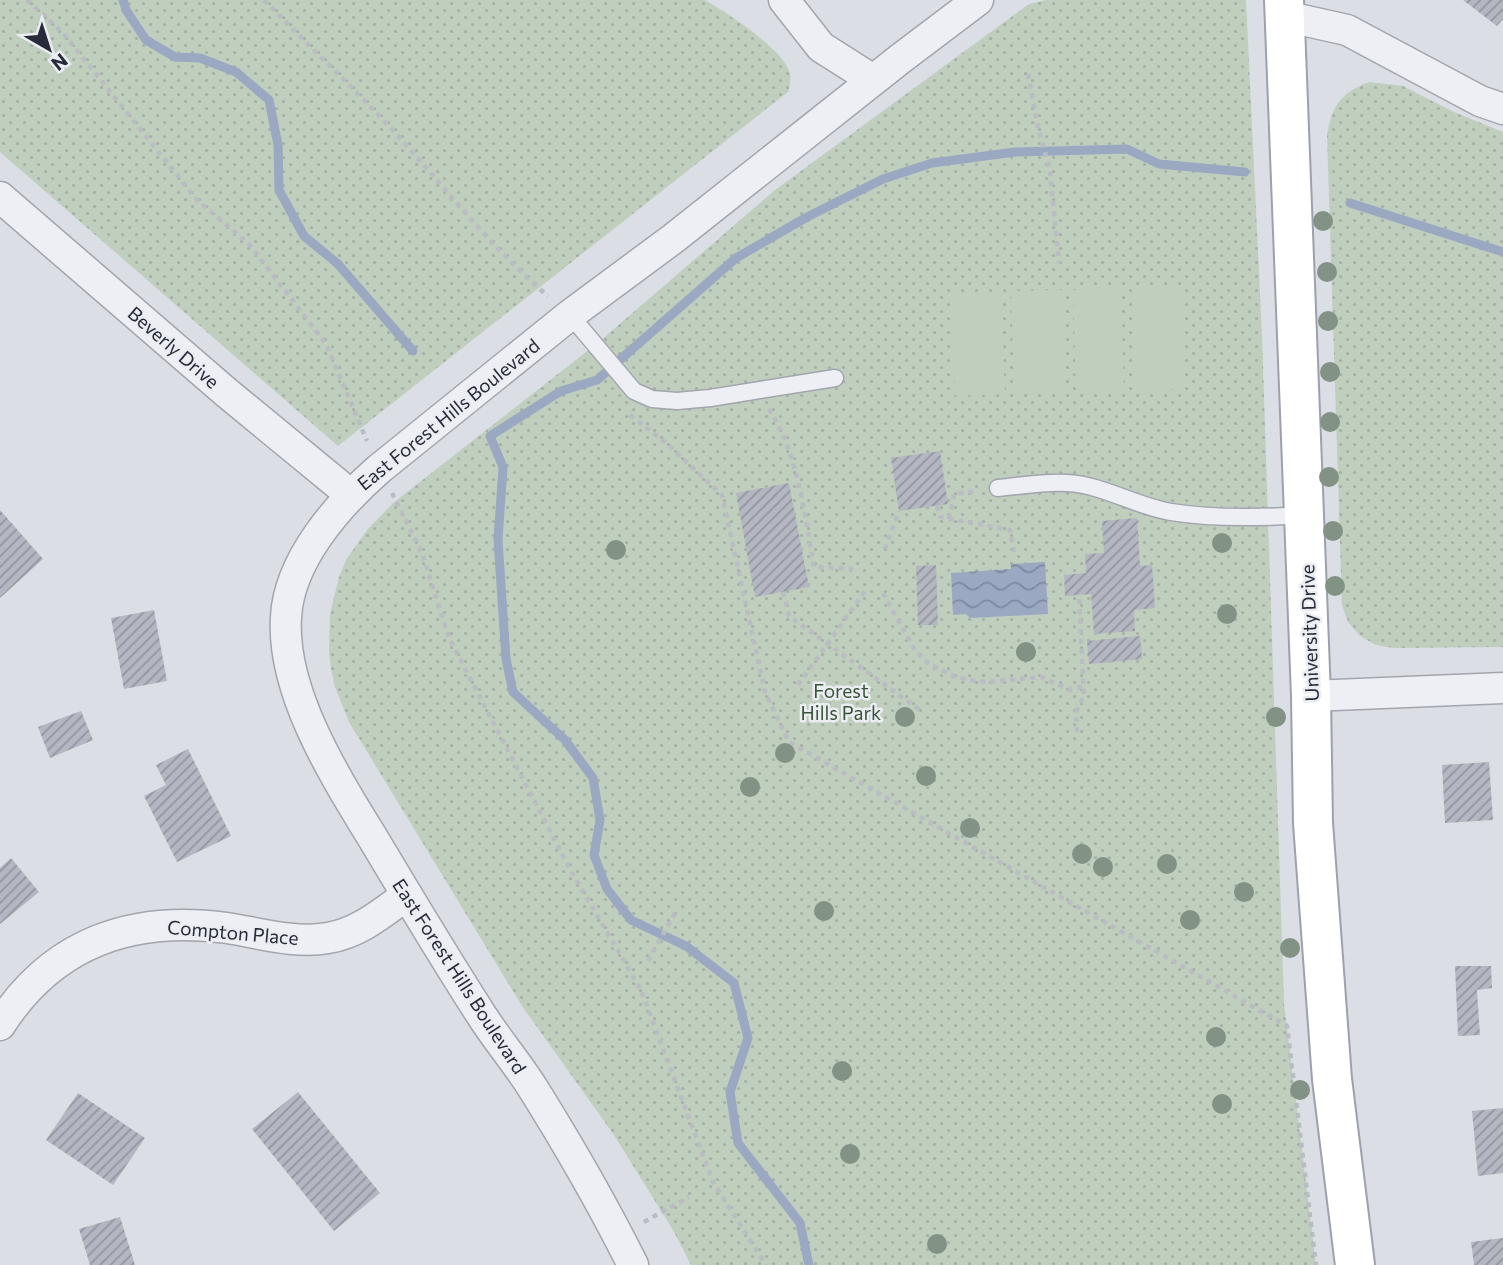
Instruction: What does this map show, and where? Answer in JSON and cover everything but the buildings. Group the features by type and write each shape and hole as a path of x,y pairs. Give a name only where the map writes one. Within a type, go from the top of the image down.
{"main road":[{"name":"University Drive","path":"1284,8 1311,696 1313,823 1332,1079 1355,1265"}],"street":[{"path":"784,0 821,47 873,80"},
{"name":"East Forest Hills Boulevard","path":"633,1265 533,1088 484,1019 407,895 350,802 318,740 294,682 286,637 290,591 298,566 351,495 379,468 570,315 674,238 978,0"},
{"path":"1284,8 1347,30 1480,101 1503,108"},
{"name":"Beverly Drive","path":"0,197 351,495"},
{"path":"1311,696 1503,688"},
{"name":"Compton Place","path":"0,1025 27,989 44,975 85,946 112,933 166,924 304,939 328,938 354,930 376,918 407,895"}],"lane":[{"path":"570,315 634,391 652,399 677,401 835,378"},
{"path":"998,488 1068,483 1101,490 1168,512 1215,517 1304,515"}],"path":[{"path":"27,0 62,33 198,201 249,244 326,344 379,468 422,553 449,638 571,871 641,990 713,1182 766,1265"},
{"path":"264,0 399,137 516,270 570,315"},
{"path":"1028,74 1038,128 1050,170 1059,263"},
{"path":"757,390 780,428 791,453 814,567 853,569"},
{"path":"634,391 623,406 631,416 666,443 722,495 765,692 789,742 1287,1026 1316,1265"},
{"path":"949,519 954,494 998,488"},
{"path":"937,506 940,517 1010,530 1014,553"},
{"path":"885,550 900,512"},
{"path":"798,685 865,591"},
{"path":"783,592 789,616 920,710"},
{"path":"883,593 916,652 929,664 953,676 988,682 1041,677 1070,690 1084,685"},
{"path":"1077,732 1076,712 1084,696 1079,595"},
{"path":"648,961 676,911"},
{"path":"618,1236 690,1197"}],"green space":[{"path":"0,0 705,0 740,23 778,55 790,75 789,91 338,446 0,152"},
{"name":"Forest Hills Park","path":"1046,0 1246,0 1262,335 1284,1003 1316,1265 691,1265 673,1230 614,1135 522,1006 349,722 335,687 329,651 330,614 339,577 346,560 367,530 393,503 600,341 775,190 1029,4"},
{"path":"1369,82 1403,86 1454,112 1503,132 1503,647 1394,648 1376,645 1360,636 1348,622 1342,605 1327,135 1339,101"},
{"path":"1182,285 1185,389 1136,391 1133,287"},
{"path":"1121,288 1124,390 1076,392 1073,290"},
{"path":"1062,290 1064,392 1014,394 1011,291"},
{"path":"1001,292 1005,394 955,396 952,294"}],"water":[{"path":"1045,562 1048,614 970,618 966,614 953,615 951,573 1011,569 1011,564"}],"waterway":[{"path":"123,0 126,10 146,40 175,57 200,58 236,72 269,100 278,145 279,190 304,236 338,264 413,351"},
{"path":"809,1265 800,1223 738,1143 730,1092 748,1038 734,983 686,946 631,920 607,889 594,855 600,820 593,778 565,740 513,692 506,659 498,540 503,467 490,436 561,391 597,380 736,258 807,217 883,179 932,163 1015,152 1127,149 1159,164 1245,172"},
{"path":"1350,203 1503,252"}]}
